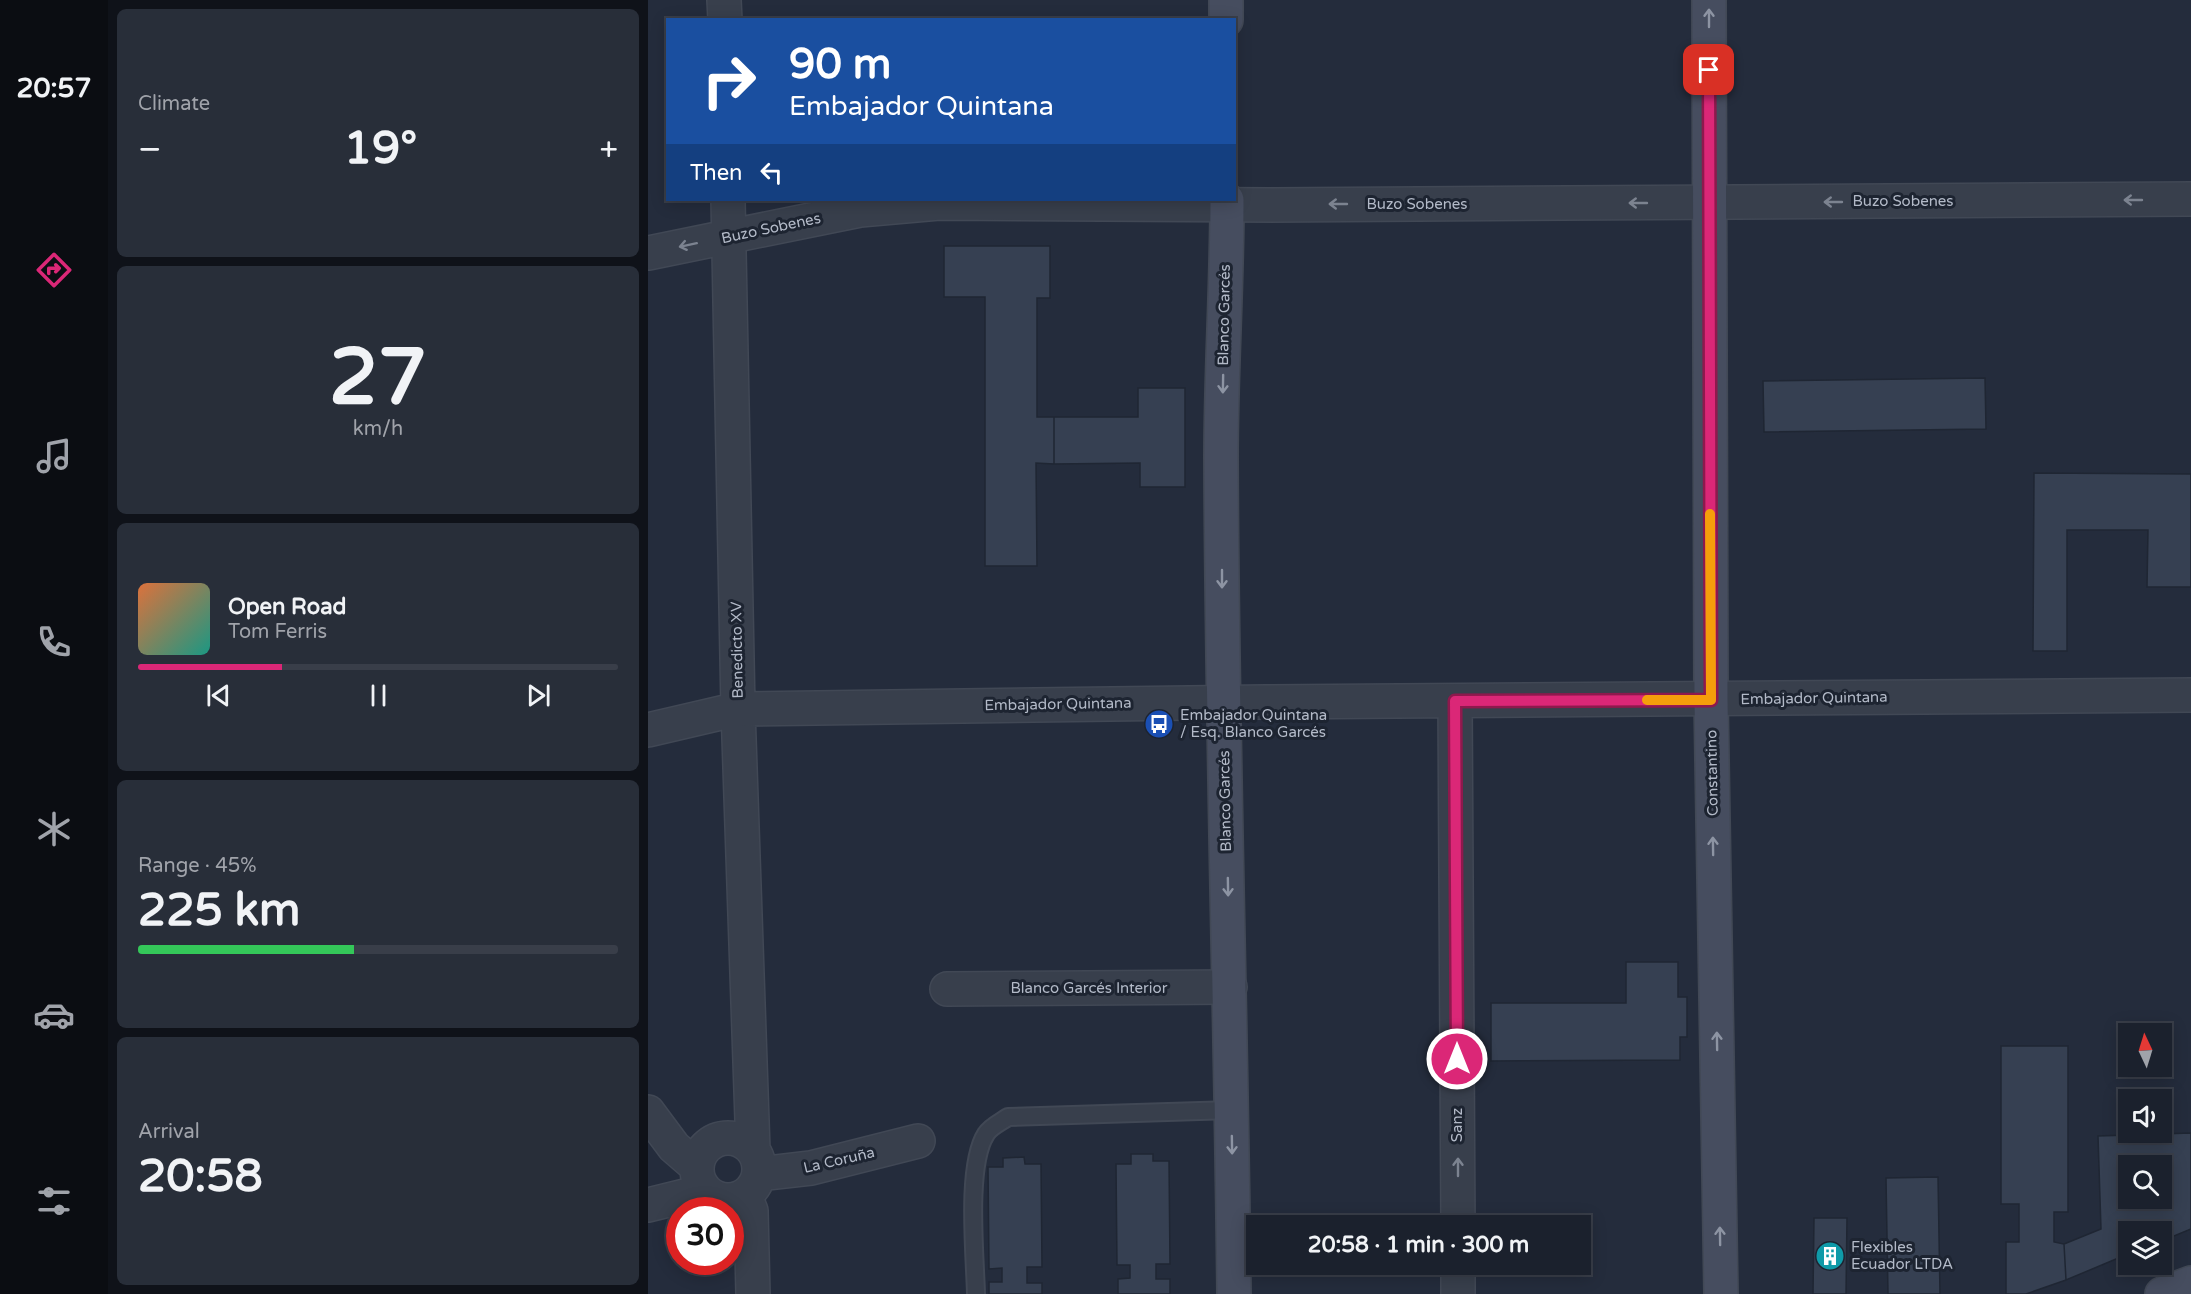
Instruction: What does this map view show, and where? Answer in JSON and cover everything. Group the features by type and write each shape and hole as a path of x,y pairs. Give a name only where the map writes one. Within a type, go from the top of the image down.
{"street":[{"path":"724,0 725,18"},
{"path":"1226,0 1226,18"},
{"name":"Constantino","path":"1709,0 1711,700 1721,1294"},
{"name":"Buzo Sobenes","path":"648,253 860,210 913,204 2191,200"},
{"name":"Benedicto XV","path":"728,201 753,1294"},
{"name":"Blanco Garcés","path":"1227,202 1221,454 1223,702 1234,1294"},
{"name":"Embajador Quintana","path":"648,730 738,709 1223,702 2191,695"},
{"name":"Sanz","path":"1455,701 1458,1215"},
{"name":"Blanco Garcés Interior","path":"947,989 1230,987"},
{"path":"723,1138 740,1121 750,1100"},
{"path":"648,1112 674,1147 717,1199 731,1200 752,1173 740,1140 723,1138 715,1140 702,1151 701,1179"},
{"name":"La Coruña","path":"752,1173 811,1168 918,1141"},
{"path":"648,1204 701,1179"},
{"path":"1458,1275 1458,1294"},
{"path":"2162,1294 2191,1283"}],"lane":[{"path":"976,1294 974,1180 977,1152 987,1131 1008,1118 1232,1110"}],"building":[{"path":"944,246 1050,246 1050,298 1037,298 1037,417 1054,417 1054,464 1036,463 1037,566 985,566 985,297 944,297"},
{"path":"1985,378 1986,429 1764,432 1763,381"},
{"path":"1138,388 1185,388 1185,487 1140,487 1140,463 1054,464 1054,417 1138,417"},
{"path":"2034,473 2191,474 2191,587 2147,587 2148,530 2067,530 2067,651 2033,651"},
{"path":"1626,962 1678,962 1678,997 1687,997 1687,1037 1680,1037 1680,1060 1491,1061 1491,1003 1626,1003"},
{"path":"2001,1046 2068,1046 2068,1212 2054,1212 2054,1242 2064,1244 2066,1280 2026,1294 2006,1294 2006,1242 2019,1242 2019,1204 2001,1204"},
{"path":"2191,1133 2191,1229 2172,1237 2172,1221 2118,1221 2118,1258 2066,1280 2064,1244 2101,1229 2098,1136 2118,1135 2118,1143 2172,1143 2172,1134"},
{"path":"1131,1154 1153,1154 1153,1161 1169,1161 1170,1264 1156,1264 1156,1279 1170,1279 1170,1294 1118,1294 1118,1279 1130,1278 1130,1265 1117,1265 1116,1164 1131,1164"},
{"path":"1024,1157 1025,1164 1041,1164 1042,1267 1027,1267 1027,1283 1042,1283 1042,1294 989,1294 989,1282 1002,1282 1002,1268 989,1269 988,1167 1003,1167 1003,1158"},
{"path":"1938,1177 1940,1294 1888,1294 1886,1178"},
{"name":"Flexibles Ecuador LTDA","path":"1814,1218 1847,1218 1846,1294 1813,1294"}],"slow traffic":[{"path":"1647,700 1711,700 1710,514"}],"place":[{"name":"Embajador Quintana / Esq. Blanco Garcés","path":"1159,724"},
{"name":"Flexibles Ecuador LTDA","path":"1830,1256"}],"route":[{"path":"1457,1059 1455,701 1711,700 1709,70"}]}
